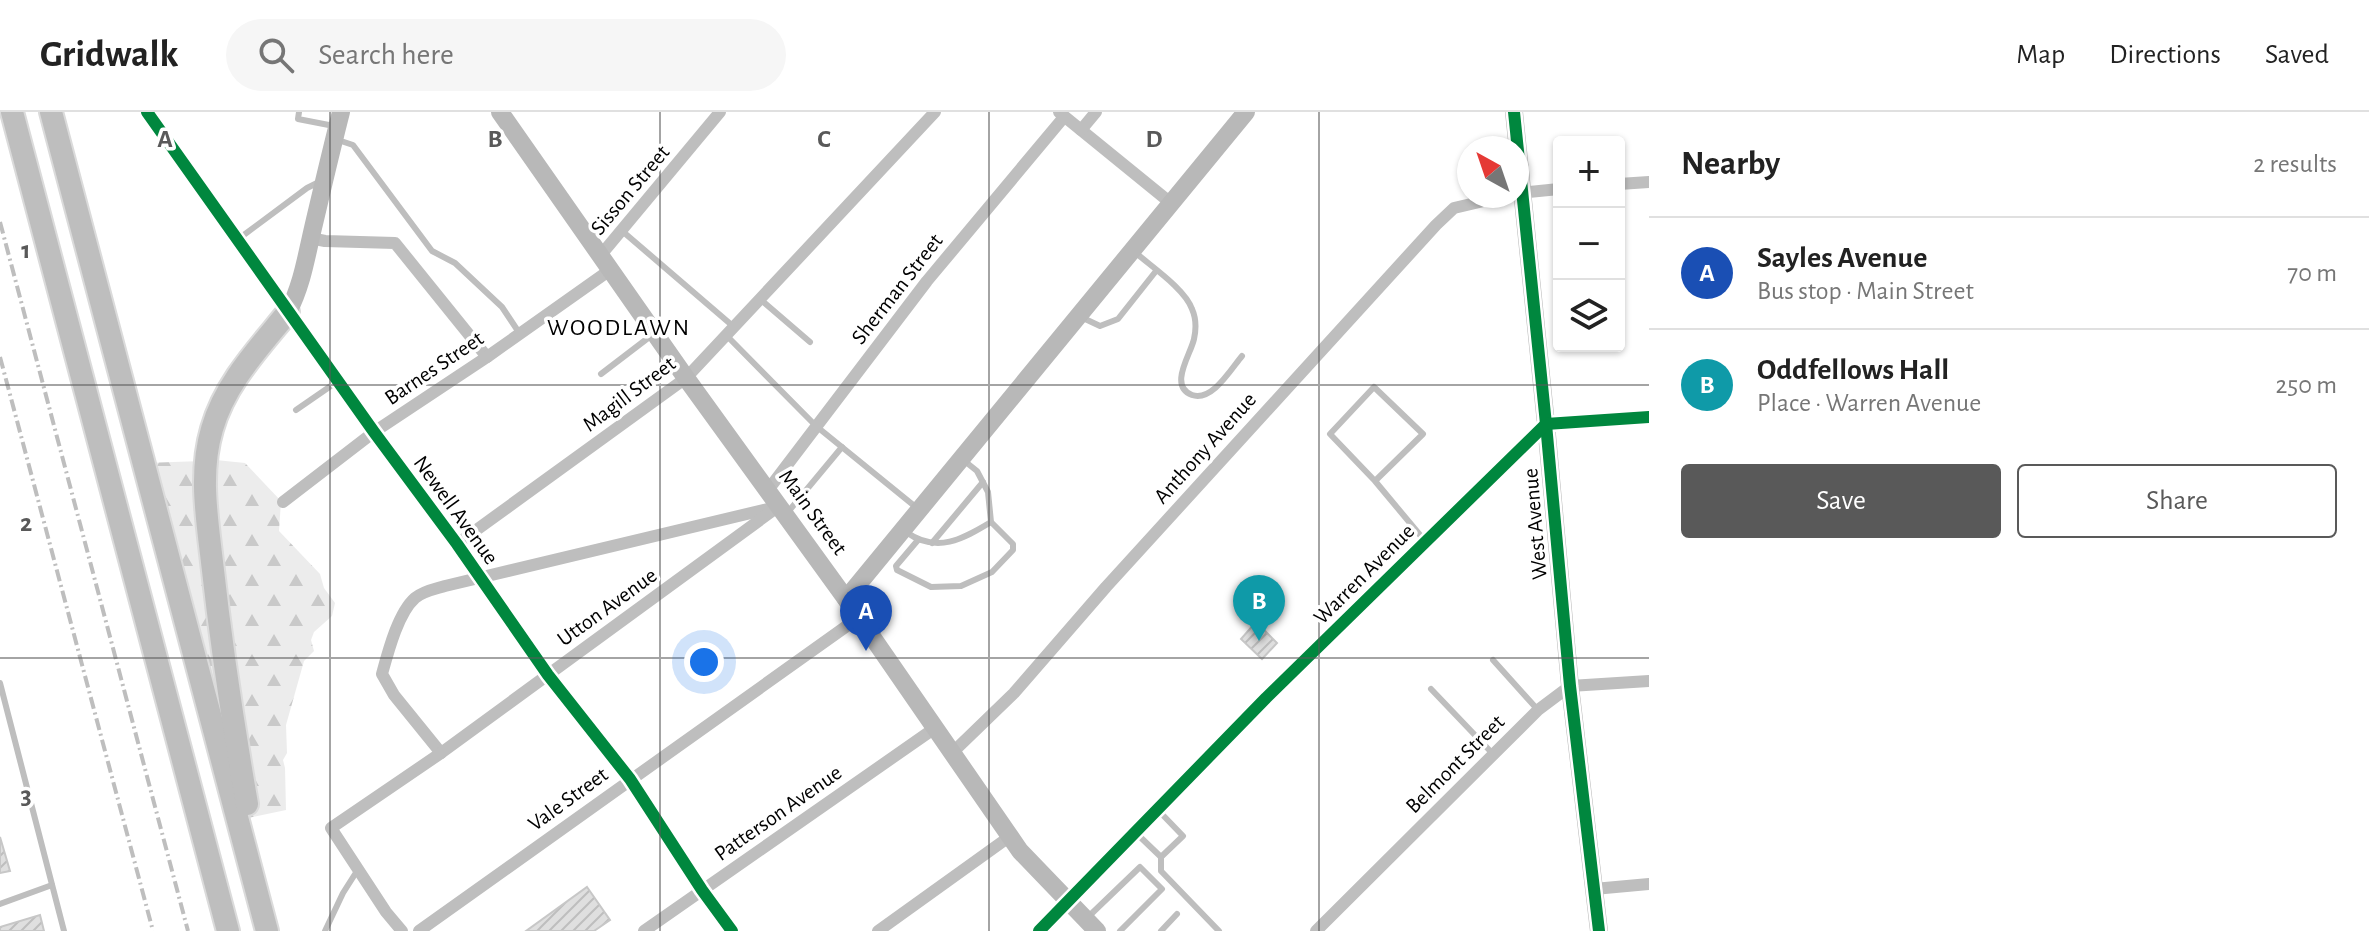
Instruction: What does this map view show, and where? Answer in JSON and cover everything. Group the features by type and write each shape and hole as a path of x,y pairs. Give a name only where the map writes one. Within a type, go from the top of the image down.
{"highway":[{"path":"12,112 228,931"},
{"path":"51,112 268,931"},
{"path":"268,931 234,729 205,493 208,445 219,411 245,364 288,312"}],"street":[{"name":"Newell Avenue","path":"147,112 548,675 630,779 732,931"},
{"name":"Main Street","path":"500,112 686,378 846,599 1009,837 1091,925"},
{"name":"Sisson Street","path":"605,263 621,230 720,112"},
{"name":"Magill Street","path":"457,544 686,378 935,112"},
{"path":"1081,130 1096,112"},
{"path":"846,599 911,535 920,510 1246,112"},
{"name":"West Avenue","path":"1514,112 1514,136"},
{"path":"1062,114 1172,204"},
{"name":"Sherman Street","path":"768,490 927,281 1062,114"},
{"path":"288,312 306,267 310,238 338,126"},
{"path":"1625,184 1649,182"},
{"name":"Anthony Avenue","path":"1529,192 1553,190"},
{"name":"Anthony Avenue","path":"952,753 1014,693 1148,540 1436,225 1457,207"},
{"name":"West Avenue","path":"1517,208 1546,424 1570,686 1599,931"},
{"path":"310,238 395,243 487,357"},
{"name":"Barnes Street","path":"283,502 374,432 520,334 605,263"},
{"path":"1546,424 1649,417"},
{"name":"Warren Avenue","path":"1039,931 1425,541 1546,424"},
{"path":"441,753 394,695 382,674 389,646 412,599 421,593 481,578 782,511"},
{"name":"Utton Avenue","path":"358,871 331,828 782,511"},
{"name":"Vale Street","path":"419,931 858,618"},
{"path":"1570,686 1649,681"},
{"name":"Belmont Street","path":"1316,931 1538,710 1570,686"},
{"name":"Patterson Avenue","path":"644,931 935,728"},
{"path":"878,931 1009,837"},
{"path":"358,871 402,931"},
{"path":"1594,889 1649,884"}],"lane":[{"path":"299,112 298,119 338,126 432,251 455,263 502,307 520,334"},
{"path":"237,240 307,188 324,180"},
{"path":"621,230 730,331 816,426 920,510"},
{"path":"1133,251 1182,294 1192,308 1194,341 1182,372 1183,386 1187,392 1201,396 1212,391 1242,356"},
{"path":"1080,315 1100,326 1118,319 1156,271"},
{"path":"760,299 810,342"},
{"path":"601,374 655,333"},
{"path":"296,410 338,381"},
{"path":"1375,481 1423,434 1374,387 1330,434 1375,481 1425,541"},
{"path":"782,511 842,447"},
{"path":"962,459 977,471 988,492 991,522 1013,544 1013,550 992,572 961,586 931,587 897,570 896,566 911,535 932,543 953,542 991,522"},
{"path":"932,543 983,482"},
{"path":"1493,660 1538,710"},
{"path":"0,683 64,931"},
{"path":"1431,689 1493,754"},
{"path":"1157,809 1183,836 1161,857"},
{"path":"1135,832 1161,857 1161,871 1219,931"},
{"path":"1091,925 1140,867 1162,889 1120,931"},
{"path":"325,931 343,893 358,871"},
{"path":"0,904 52,885"},
{"path":"1161,931 1177,914"}],"green space":[{"path":"206,459 245,463 281,501 279,531 320,574 324,588 335,603 332,616 314,632 311,640 314,651 304,661 286,725 287,753 283,760 286,810 248,818 145,463"}],"building":[{"path":"1256,622 1277,643 1262,659 1241,639"},
{"path":"0,837 10,871 0,873"},
{"path":"587,887 610,920 594,931 526,931"},
{"path":"40,915 44,931 0,931 0,927"}],"railway":[{"path":"0,222 188,931"},
{"path":"0,357 153,931"}],"cycle path":[{"path":"147,112 548,675 630,779 732,931"},
{"path":"1514,112 1570,686 1599,931"},
{"path":"1039,931 1266,698 1546,424 1649,417"}],"place":[{"name":"Oddfellows Hall","path":"1259,641"},
{"name":"Sayles Avenue","path":"866,651"}],"district":[{"name":"WOODLAWN","path":"619,328"}]}
